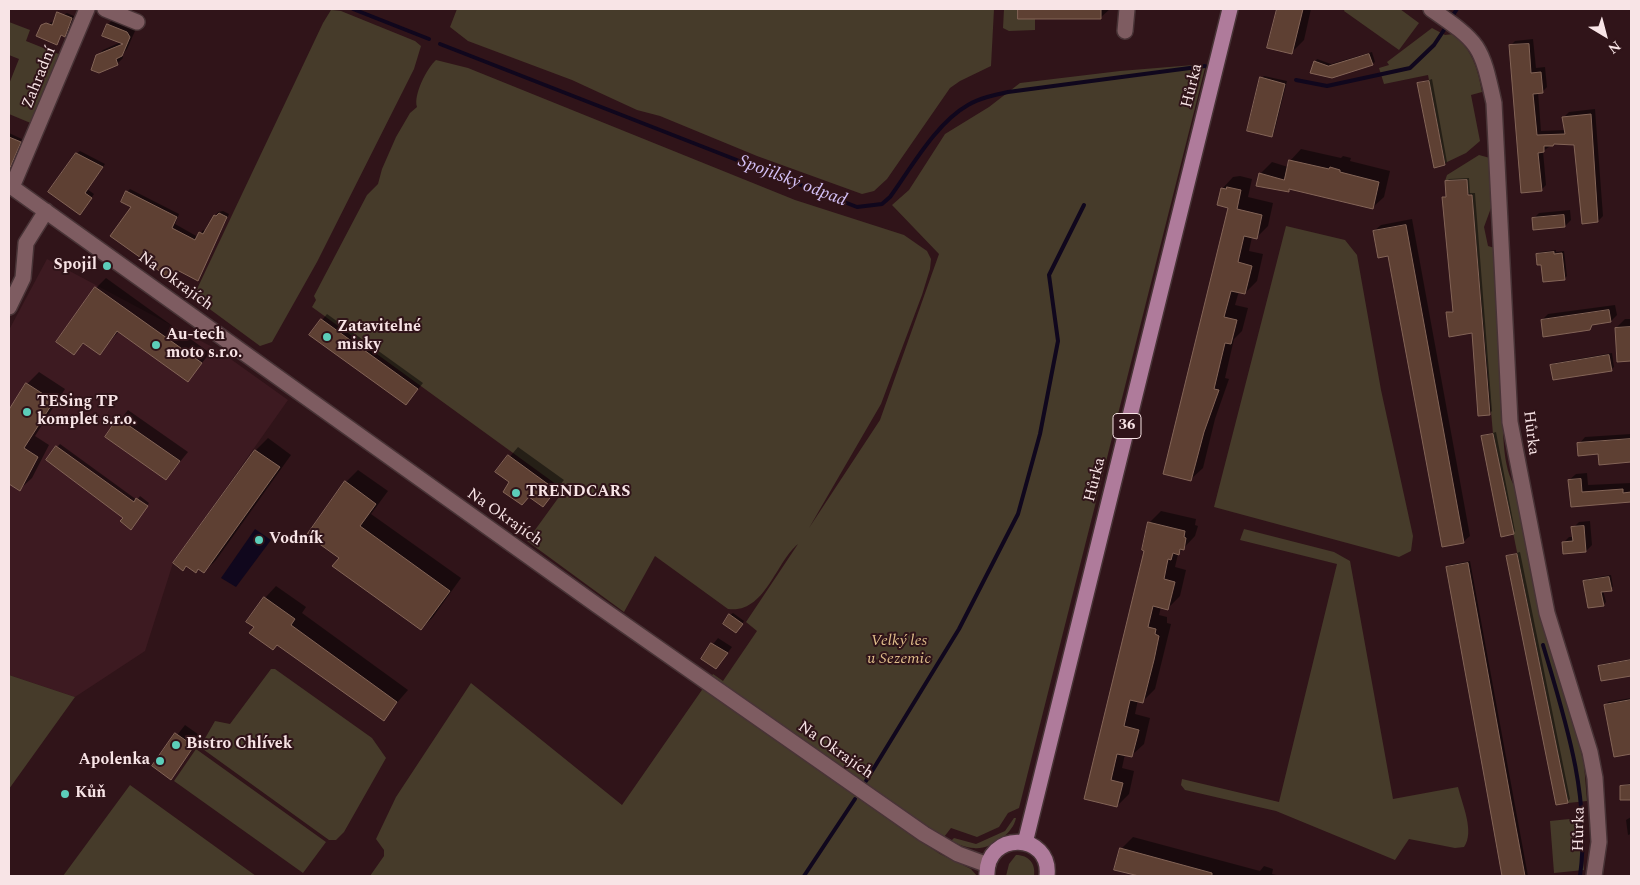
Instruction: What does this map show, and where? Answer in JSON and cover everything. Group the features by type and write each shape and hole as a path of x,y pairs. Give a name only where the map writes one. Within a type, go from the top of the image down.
{"main road":[{"name":"Hůrka","path":"1025,843 1230,9"},
{"path":"988,871 994,853 1002,846 1015,842 1025,843 1038,850 1044,858 1048,876"}],"street":[{"name":"Zahradní","path":"10,186 88,9"},
{"path":"105,9 137,22"},
{"path":"1125,31 1126,9"},
{"name":"Hůrka","path":"1436,12 1472,38 1480,50 1494,103 1510,422 1547,613 1582,724 1595,778 1599,842 1594,876"},
{"name":"Na Okrajích","path":"10,186 614,617 924,834 988,871"},
{"path":"9,307 24,278 26,243 46,211"}],"shaded area":[{"path":"47,259 218,350 288,400 173,563 145,651 75,697 9,675 9,330"},
{"path":"255,529 271,540 236,587 221,578"}],"green space":[{"path":"457,9 994,9 991,66 950,88 887,179 874,191 862,194 757,156 660,116 637,110 572,80 468,41 450,27"},
{"path":"1004,9 1018,9 1019,19 1035,19 1035,30 1009,31 1003,28"},
{"path":"1345,9 1400,9 1419,23 1399,50 1344,11"},
{"path":"331,10 341,11 415,41 421,46 414,69 317,262 272,342 260,346 196,299 197,289 323,23"},
{"path":"9,22 30,30 26,41 61,55 33,124 9,114 9,84 19,59 9,55"},
{"path":"1432,28 1445,35 1453,34 1465,46 1476,67 1482,92 1471,95 1480,141 1466,153 1445,163 1428,75 1384,84 1379,68 1389,65 1387,62"},
{"name":"Velký les u Sezemic","path":"436,60 468,68 795,200 904,235 927,251 931,259 930,269 881,404 809,528 880,420 939,254 892,205 909,190 945,134 989,107 1020,83 1120,71 1206,64 1019,808 1008,813 999,827 977,837 951,828 944,837 898,812 892,821 940,854 971,869 977,876 370,876 384,856 384,850 376,839 396,797 471,683 622,805 713,674 723,681 757,631 746,622 798,544 790,552 760,596 751,604 741,608 728,609 655,556 624,612 527,541 564,490 312,307 316,300 314,296 367,195 378,184 382,169 396,137 410,113 417,107 416,102 419,89"},
{"path":"1479,155 1490,158 1495,197 1484,227 1488,246 1498,249 1501,384 1506,459 1511,480 1516,489 1584,764 1587,801 1568,803 1493,434 1472,195 1468,193 1467,180 1445,181 1447,175"},
{"path":"1286,226 1345,240 1357,255 1381,390 1413,536 1411,551 1399,557 1214,507"},
{"path":"1244,529 1334,552 1350,561 1393,799 1458,787 1468,826 1467,841 1464,847 1455,848 1409,839 1395,860 1276,811 1185,790 1181,785 1182,779 1279,802 1337,564 1240,540"},
{"path":"271,669 275,669 372,738 386,758 344,832 336,840 329,840 200,747 215,721 230,724"},
{"path":"9,675 75,697 9,789"},
{"path":"196,749 326,842 303,873 174,781"},
{"path":"130,785 256,876 63,876"},
{"path":"1014,818 1016,818 1010,830 994,844 980,848 971,848 951,841 954,838 976,844 1005,831"},
{"path":"1579,818 1584,870 1554,873 1550,821"},
{"path":"1016,855 1021,855 1031,861 1034,868 1034,876 1006,876 1009,864"}],"building":[{"path":"1018,9 1101,9 1101,19 1018,19"},
{"path":"1277,9 1303,9 1292,54 1267,48"},
{"path":"57,12 72,18 65,37 61,35 57,45 36,36 41,25 46,23 52,25"},
{"path":"107,24 127,32 130,37 122,56 116,59 118,65 99,73 91,70 96,55 123,44 102,36"},
{"path":"1529,44 1531,73 1541,72 1543,93 1533,94 1537,135 1565,134 1562,117 1591,114 1598,222 1582,224 1574,145 1554,144 1553,146 1544,146 1544,152 1538,153 1542,191 1521,193 1509,45"},
{"path":"1369,54 1373,65 1332,78 1310,73 1314,61 1328,66"},
{"path":"1260,77 1285,84 1272,137 1247,131"},
{"path":"1429,81 1445,165 1434,168 1417,83"},
{"path":"9,137 21,142 9,170"},
{"path":"76,153 103,167 85,193 92,198 80,215 48,192"},
{"path":"1289,160 1329,169 1330,167 1340,170 1340,172 1379,182 1373,209 1289,189 1289,192 1256,186 1259,173 1284,180"},
{"path":"1467,180 1468,195 1472,195 1490,415 1478,416 1472,333 1449,337 1446,312 1453,312 1442,197 1446,197 1445,181"},
{"path":"1227,187 1241,190 1237,209 1262,215 1257,239 1244,236 1238,262 1252,266 1245,294 1231,291 1224,317 1237,320 1231,344 1225,343 1214,389 1219,390 1204,432 1191,481 1163,474 1228,208 1217,205 1221,188 1226,189"},
{"path":"126,191 177,217 172,228 195,240 199,232 203,234 214,215 216,216 219,213 227,217 198,281 179,271 172,280 110,236 131,207 121,202"},
{"path":"1564,215 1565,227 1533,230 1532,218"},
{"path":"1406,225 1464,543 1442,547 1388,256 1378,258 1373,231"},
{"path":"1554,252 1554,254 1562,253 1565,280 1543,282 1541,265 1537,265 1536,254"},
{"path":"95,287 202,363 188,382 117,331 100,355 83,343 74,355 56,342"},
{"path":"1609,310 1611,322 1592,325 1590,330 1543,337 1541,320"},
{"path":"321,319 418,389 406,405 309,335"},
{"path":"1631,327 1631,361 1617,362 1615,328"},
{"path":"1609,355 1612,371 1553,380 1550,365"},
{"path":"26,383 54,401 24,448 38,457 20,491 9,484 9,410"},
{"path":"118,418 180,461 166,480 105,437"},
{"path":"1493,434 1514,534 1501,537 1481,436"},
{"path":"1631,439 1631,462 1599,465 1598,454 1578,456 1577,443"},
{"path":"56,446 134,502 136,498 148,506 131,530 120,521 123,518 46,460"},
{"path":"255,450 280,467 204,573 198,569 196,573 186,566 183,571 173,563"},
{"path":"508,455 556,490 543,507 529,497 522,505 503,492 509,482 495,472"},
{"path":"1581,479 1582,492 1623,489 1623,493 1631,492 1631,502 1571,507 1568,480"},
{"path":"345,481 376,504 360,526 450,591 421,630 332,566 339,558 307,535"},
{"path":"1148,522 1185,531 1184,537 1186,538 1184,550 1180,549 1179,555 1173,553 1171,560 1168,559 1164,579 1175,582 1168,610 1153,606 1148,627 1156,629 1155,634 1159,636 1143,703 1130,700 1124,726 1139,730 1132,757 1117,754 1111,780 1123,783 1117,807 1084,799 1144,551 1142,550"},
{"path":"1584,526 1586,552 1563,554 1562,542 1573,541 1571,527"},
{"path":"1517,554 1568,803 1556,805 1506,556"},
{"path":"1468,563 1525,876 1502,876 1446,567"},
{"path":"1609,577 1612,591 1601,592 1604,606 1588,608 1583,581"},
{"path":"264,597 295,619 291,625 397,702 384,721 277,645 273,650 249,633 254,627 246,622"},
{"path":"729,614 743,624 736,633 723,624"},
{"path":"711,643 728,653 716,669 701,659"},
{"path":"1631,660 1631,676 1601,681 1598,666"},
{"path":"1631,700 1631,754 1614,757 1604,705"},
{"path":"175,733 194,746 171,780 152,766"},
{"path":"1631,785 1631,800 1620,800 1620,786"},
{"path":"1120,848 1212,873 1212,876 1139,876 1114,870"}],"waterway":[{"name":"Spojilský odpad","path":"353,9 429,39"},
{"name":"Spojilský odpad","path":"1451,18 1457,9"},
{"name":"Spojilský odpad","path":"1296,80 1327,86 1410,68 1434,45 1448,24"},
{"name":"Spojilský odpad","path":"440,44 857,207 882,204 890,197 935,134 956,113 977,100 1008,92 1205,66"},
{"path":"866,781 959,629 1018,514 1040,434 1058,341 1049,275 1084,205"},
{"path":"1543,645 1560,701 1579,788 1582,817 1580,876"},
{"path":"804,876 855,799"}],"place":[{"name":"Spojil","path":"107,266"},
{"name":"Zatavitelné misky","path":"327,337"},
{"name":"Au-tech moto s.r.o.","path":"156,345"},
{"name":"TESing TP komplet s.r.o.","path":"27,412"},
{"name":"TRENDCARS","path":"516,493"},
{"name":"Vodník","path":"259,540"},
{"name":"Bistro Chlívek","path":"176,745"},
{"name":"Apolenka","path":"160,761"},
{"name":"Kůň","path":"65,794"}]}
